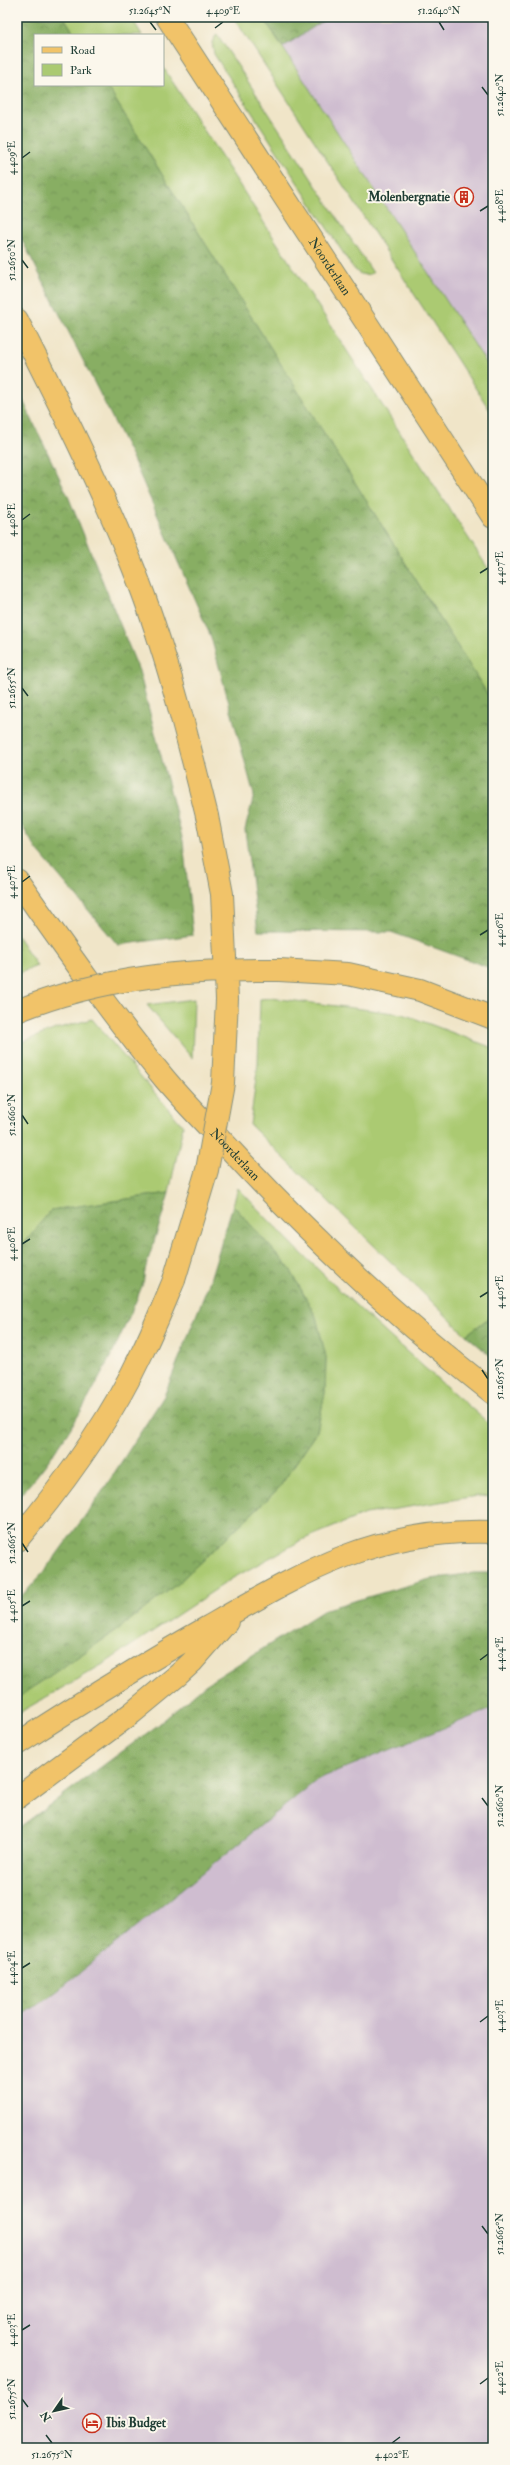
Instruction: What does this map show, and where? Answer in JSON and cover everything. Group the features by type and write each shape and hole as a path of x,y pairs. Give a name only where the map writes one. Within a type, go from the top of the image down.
{"main road":[{"name":"Noorderlaan","path":"167,17 493,517"},
{"path":"17,320 70,425 133,567 179,703 207,816 222,894 228,999 223,1083 207,1170 174,1280 142,1354 116,1401 79,1460 17,1540"},
{"name":"Noorderlaan","path":"17,880 64,948 165,1079 248,1169 353,1273 444,1354 493,1393"},
{"path":"17,1011 59,996 139,977 181,972 279,970 348,974 412,988 493,1018"},
{"path":"17,1744 77,1704 301,1574 358,1550 432,1534 493,1532"},
{"path":"17,1798 132,1713 178,1675 192,1662 237,1610"}],"shaded area":[{"path":"233,17 493,17 493,415 236,21"},
{"path":"493,1708 493,2448 17,2448 17,2019 56,1992 318,1779"}],"green space":[{"path":"17,17 64,17 74,34 34,34 34,86 107,86 493,703 493,969 391,932 258,931 245,830 254,795 211,637 132,457 17,230"},
{"path":"64,17 131,17 141,34 74,34"},
{"path":"242,17 263,17 493,373 493,415 236,21"},
{"path":"263,17 329,17 283,47"},
{"path":"217,34 373,273 366,275 360,274 351,265 214,54 212,42"},
{"path":"164,69 493,576 493,703 107,86 164,86"},
{"path":"17,388 68,496 139,671 183,841 193,935 118,945 37,850 17,818"},
{"path":"17,935 37,966 17,974"},
{"path":"271,998 403,1014 493,1048 493,1315 466,1335 250,1125 258,1063 260,999"},
{"path":"194,999 192,1058 147,1005"},
{"path":"92,1019 183,1126 169,1193 51,1210 24,1244 17,1259 17,1044 56,1029"},
{"path":"238,1188 299,1251 362,1311 493,1427 493,1497 477,1496 365,1514 304,1539 233,1578 105,1663 17,1714 17,1698 113,1633 177,1584 279,1488 317,1431 325,1393 326,1357 316,1317 290,1269 233,1205"},
{"path":"169,1193 146,1266 142,1286 104,1369 72,1426 36,1477 17,1498 17,1259 24,1244 51,1210"},
{"path":"233,1205 290,1269 316,1317 326,1357 325,1393 317,1431 279,1488 177,1584 113,1633 17,1698 17,1601 44,1572 98,1498 164,1396 208,1286"},
{"path":"493,1315 493,1358 466,1335"},
{"path":"474,1573 493,1573 493,1708 318,1779 56,1992 17,2019 17,1829 158,1725 205,1685 326,1609 430,1579"}],"place":[{"name":"Molenbergnatie","path":"464,197"},
{"name":"Ibis Budget","path":"92,2423"}]}
